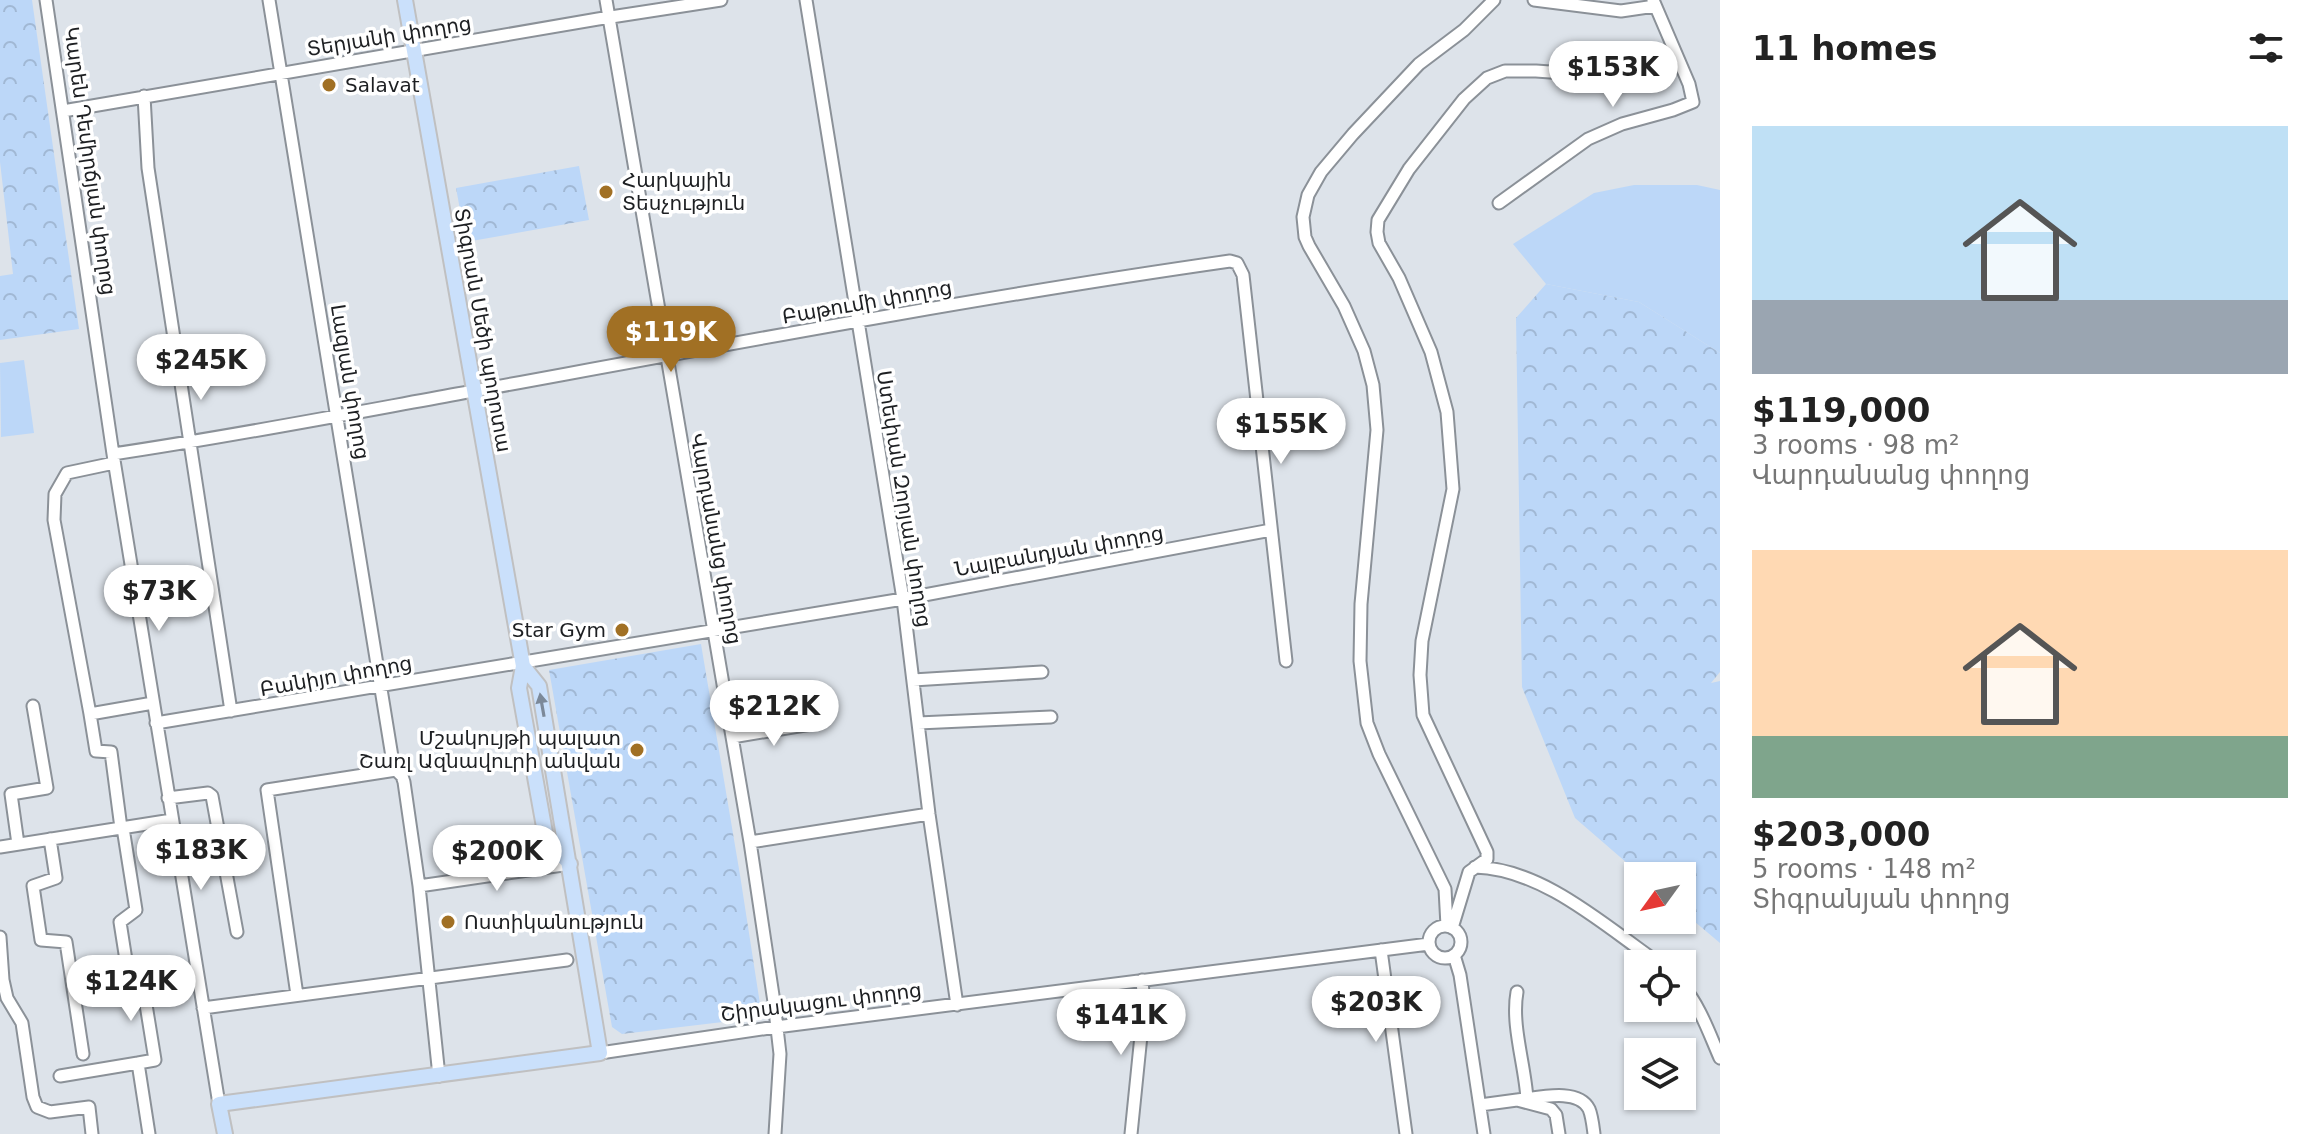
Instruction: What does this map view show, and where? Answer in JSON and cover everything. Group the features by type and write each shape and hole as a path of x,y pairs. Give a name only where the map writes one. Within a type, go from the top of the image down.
{"main road":[{"name":"Տիգրան Մեծի պողոտա","path":"405,0 522,664 519,688 546,838 570,864"},
{"path":"570,864 600,1053"},
{"name":"Շիրակացու փողոց","path":"219,1104 600,1053"},
{"name":"Կարեն Դեմիրճյան փողոց","path":"219,1104 225,1134"}],"street":[{"name":"Կարեն Դեմիրճյան փողոց","path":"46,0 113,458 219,1104"},
{"name":"Լազյան փողոց","path":"269,0 394,769 401,773 404,782 419,886 439,1076"},
{"name":"Վարդանանց փողոց","path":"606,0 750,842 780,1054 775,1134"},
{"name":"Տերյանի փողոց","path":"63,111 721,0"},
{"name":"Ստեփան Զորյան փողոց","path":"806,0 903,599 929,814 957,1005"},
{"path":"1450,927 1445,889 1367,723 1360,661 1361,604 1377,430 1373,385 1364,351 1344,306 1305,237 1303,217 1308,195 1321,172 1353,134 1419,64 1464,30 1494,0"},
{"path":"1499,203 1588,139 1622,124 1693,102 1689,84 1654,3 1621,11 1534,0"},
{"path":"1450,927 1469,872 1487,859 1487,852 1427,727 1421,696 1422,641 1453,489 1447,412 1431,352 1399,278 1379,243 1378,220 1409,169 1464,99 1487,78 1505,71 1536,71 1623,82"},
{"path":"144,96 148,168 231,711"},
{"name":"Բաթումի փողոց","path":"122,828 111,752 96,751 54,520 55,494 67,473 113,458 858,322 1230,261 1237,263 1243,275 1271,530"},
{"path":"1271,530 1286,661"},
{"name":"Նալբանդյան փողոց","path":"522,664 903,599 1271,530"},
{"name":"Բանիյո փողոց","path":"156,723 522,664"},
{"path":"913,680 1042,672"},
{"path":"90,714 153,703"},
{"path":"18,844 11,794 47,788 33,706"},
{"path":"918,723 1051,717"},
{"path":"732,737 811,724"},
{"path":"297,995 267,790 394,769"},
{"path":"168,798 208,793 212,796 237,932"},
{"path":"750,842 929,814"},
{"path":"0,847 172,820"},
{"path":"122,828 136,910 120,922 128,973 133,981 196,970"},
{"path":"50,839 56,878 33,886 41,940 66,942 83,1054"},
{"path":"419,886 570,864"},
{"path":"1475,867 1526,878 1599,918 1641,950"},
{"path":"1450,927 1456,931 1461,942 1454,955 1445,958 1431,949 1429,944 1434,931 1450,927"},
{"path":"0,937 3,980 7,998 22,1023 37,1107 50,1112 89,1107 92,1134"},
{"name":"Շիրակացու փողոց","path":"600,1053 776,1027 1429,944"},
{"path":"1381,950 1406,1134"},
{"path":"1454,955 1460,975 1484,1134"},
{"path":"203,1008 567,960"},
{"path":"60,1076 155,1060 142,980"},
{"path":"1131,1134 1144,1006 1142,980"},
{"path":"1517,992 1514,1008 1525,1071 1522,1100"},
{"path":"1696,1004 1720,1058"},
{"path":"138,1063 149,1134"},
{"path":"1480,1105 1563,1096 1578,1098 1588,1106 1594,1134"},
{"path":"1522,1100 1555,1111 1559,1134"}],"green space":[{"path":"0,0 32,0 79,329 0,340 0,276 13,274 0,162"},
{"path":"579,166 589,220 466,242 456,188"},
{"path":"1634,185 1697,185 1720,190 1720,353 1639,302 1546,284 1513,244 1594,193"},
{"path":"1546,284 1639,302 1720,353 1720,672 1711,683 1720,681 1720,943 1696,923 1696,862 1626,862 1575,818 1522,687 1516,318"},
{"path":"24,360 34,433 1,437 0,363"},
{"path":"701,644 760,1004 748,1019 622,1034 612,1027 549,670"}],"place":[{"name":"Salavat","path":"329,85"},
{"name":"Հարկային Տեսչություն","path":"606,192"},
{"name":"Star Gym","path":"622,630"},
{"name":"Մշակույթի պալատ Շառլ Ազնավուրի անվան","path":"637,750"},
{"name":"Ոստիկանություն","path":"448,922"}]}
